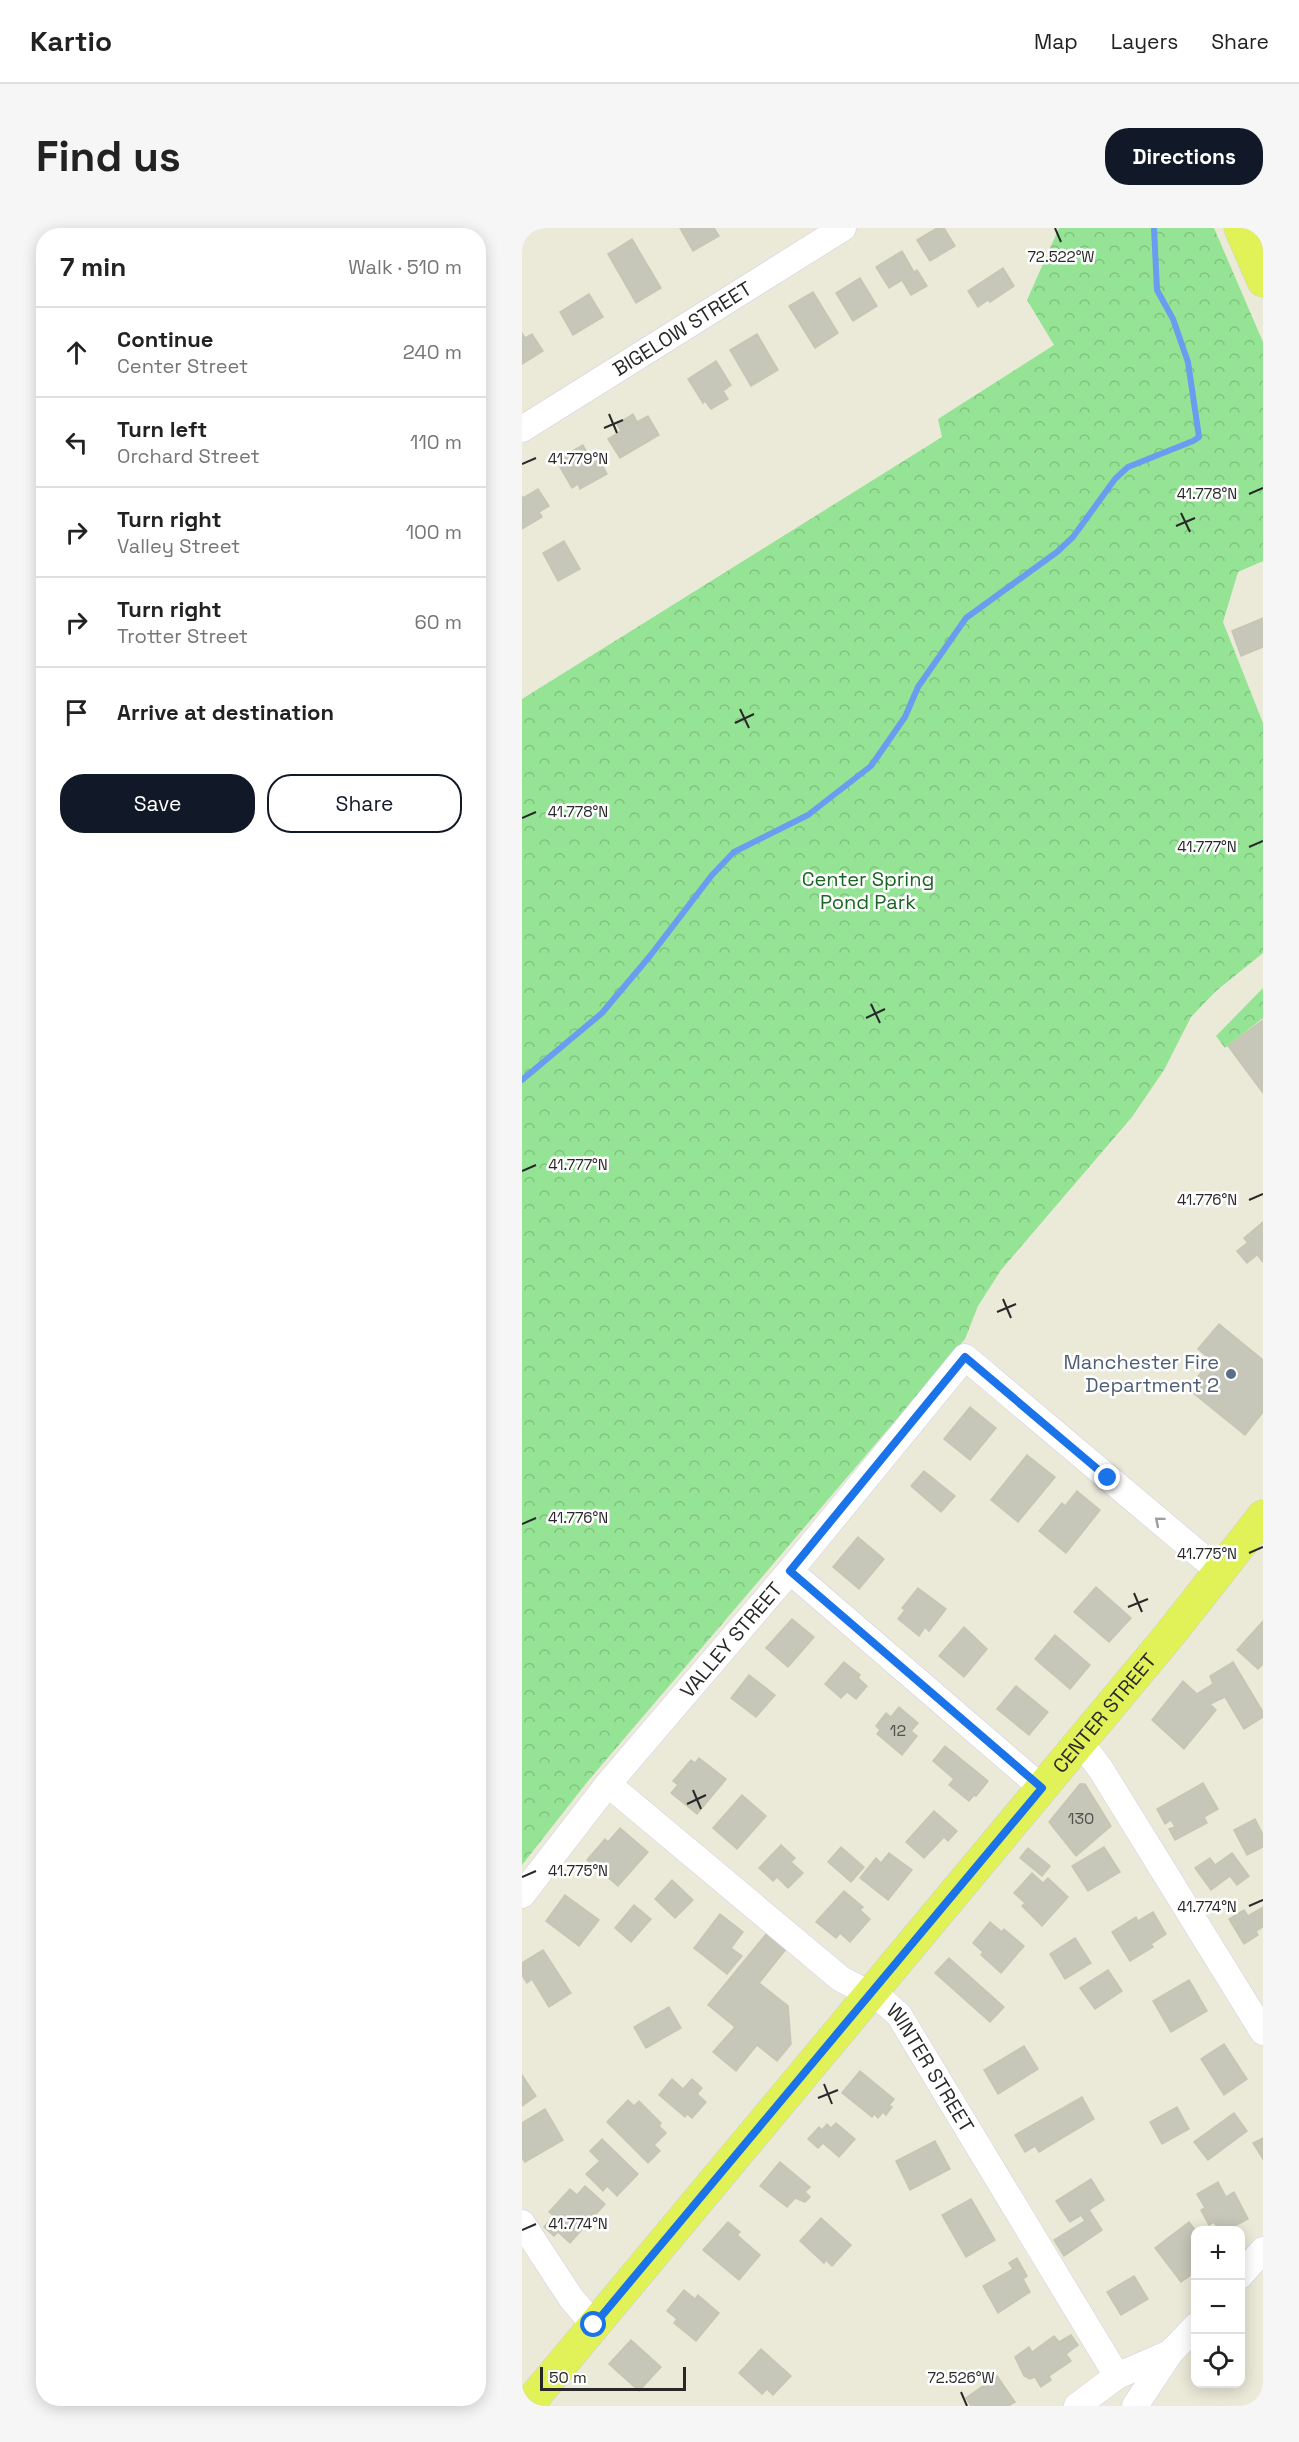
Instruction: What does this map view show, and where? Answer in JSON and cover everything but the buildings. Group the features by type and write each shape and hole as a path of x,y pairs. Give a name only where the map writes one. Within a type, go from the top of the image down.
{"main road":[{"path":"1240,228 1263,281"},
{"name":"CENTER STREET","path":"526,2406 1042,1788 1220,1572 1263,1516"}],"street":[{"name":"BIGELOW STREET","path":"522,429 843,228"},
{"name":"VALLEY STREET","path":"522,1895 608,1784 790,1571 965,1357 1220,1572"},
{"path":"790,1571 1042,1788"},
{"path":"1080,1742 1106,1777 1263,2032"},
{"name":"WINTER STREET","path":"608,1784 841,1979 891,2007 899,2015 1117,2376"},
{"path":"522,2223 571,2298 594,2325"},
{"path":"1245,2270 1263,2250"},
{"path":"1135,2406 1170,2353 1191,2331"},
{"path":"1077,2406 1117,2376 1170,2353"}],"green space":[{"name":"Center Spring Pond Park","path":"1059,228 1214,228 1263,342 1263,561 1238,572 1223,622 1263,723 1263,953 1216,991 1191,1017 1164,1070 1132,1117 1001,1270 978,1306 965,1339 588,1781 522,1865 522,699 942,437 938,419 1054,345 1027,300"},
{"path":"1263,988 1263,1018 1225,1048 1216,1036"}],"waterway":[{"path":"522,1080 602,1013 650,956 712,875 734,852 808,815 871,766 905,717 918,687 966,618 1057,552 1073,537 1115,479 1128,467 1199,437 1188,362 1173,319 1157,290 1154,228"}],"place":[{"name":"Manchester Fire Department 2","path":"1231,1374"}],"route":[{"path":"594,2325 1042,1788 790,1571 965,1357 1108,1478"}]}
